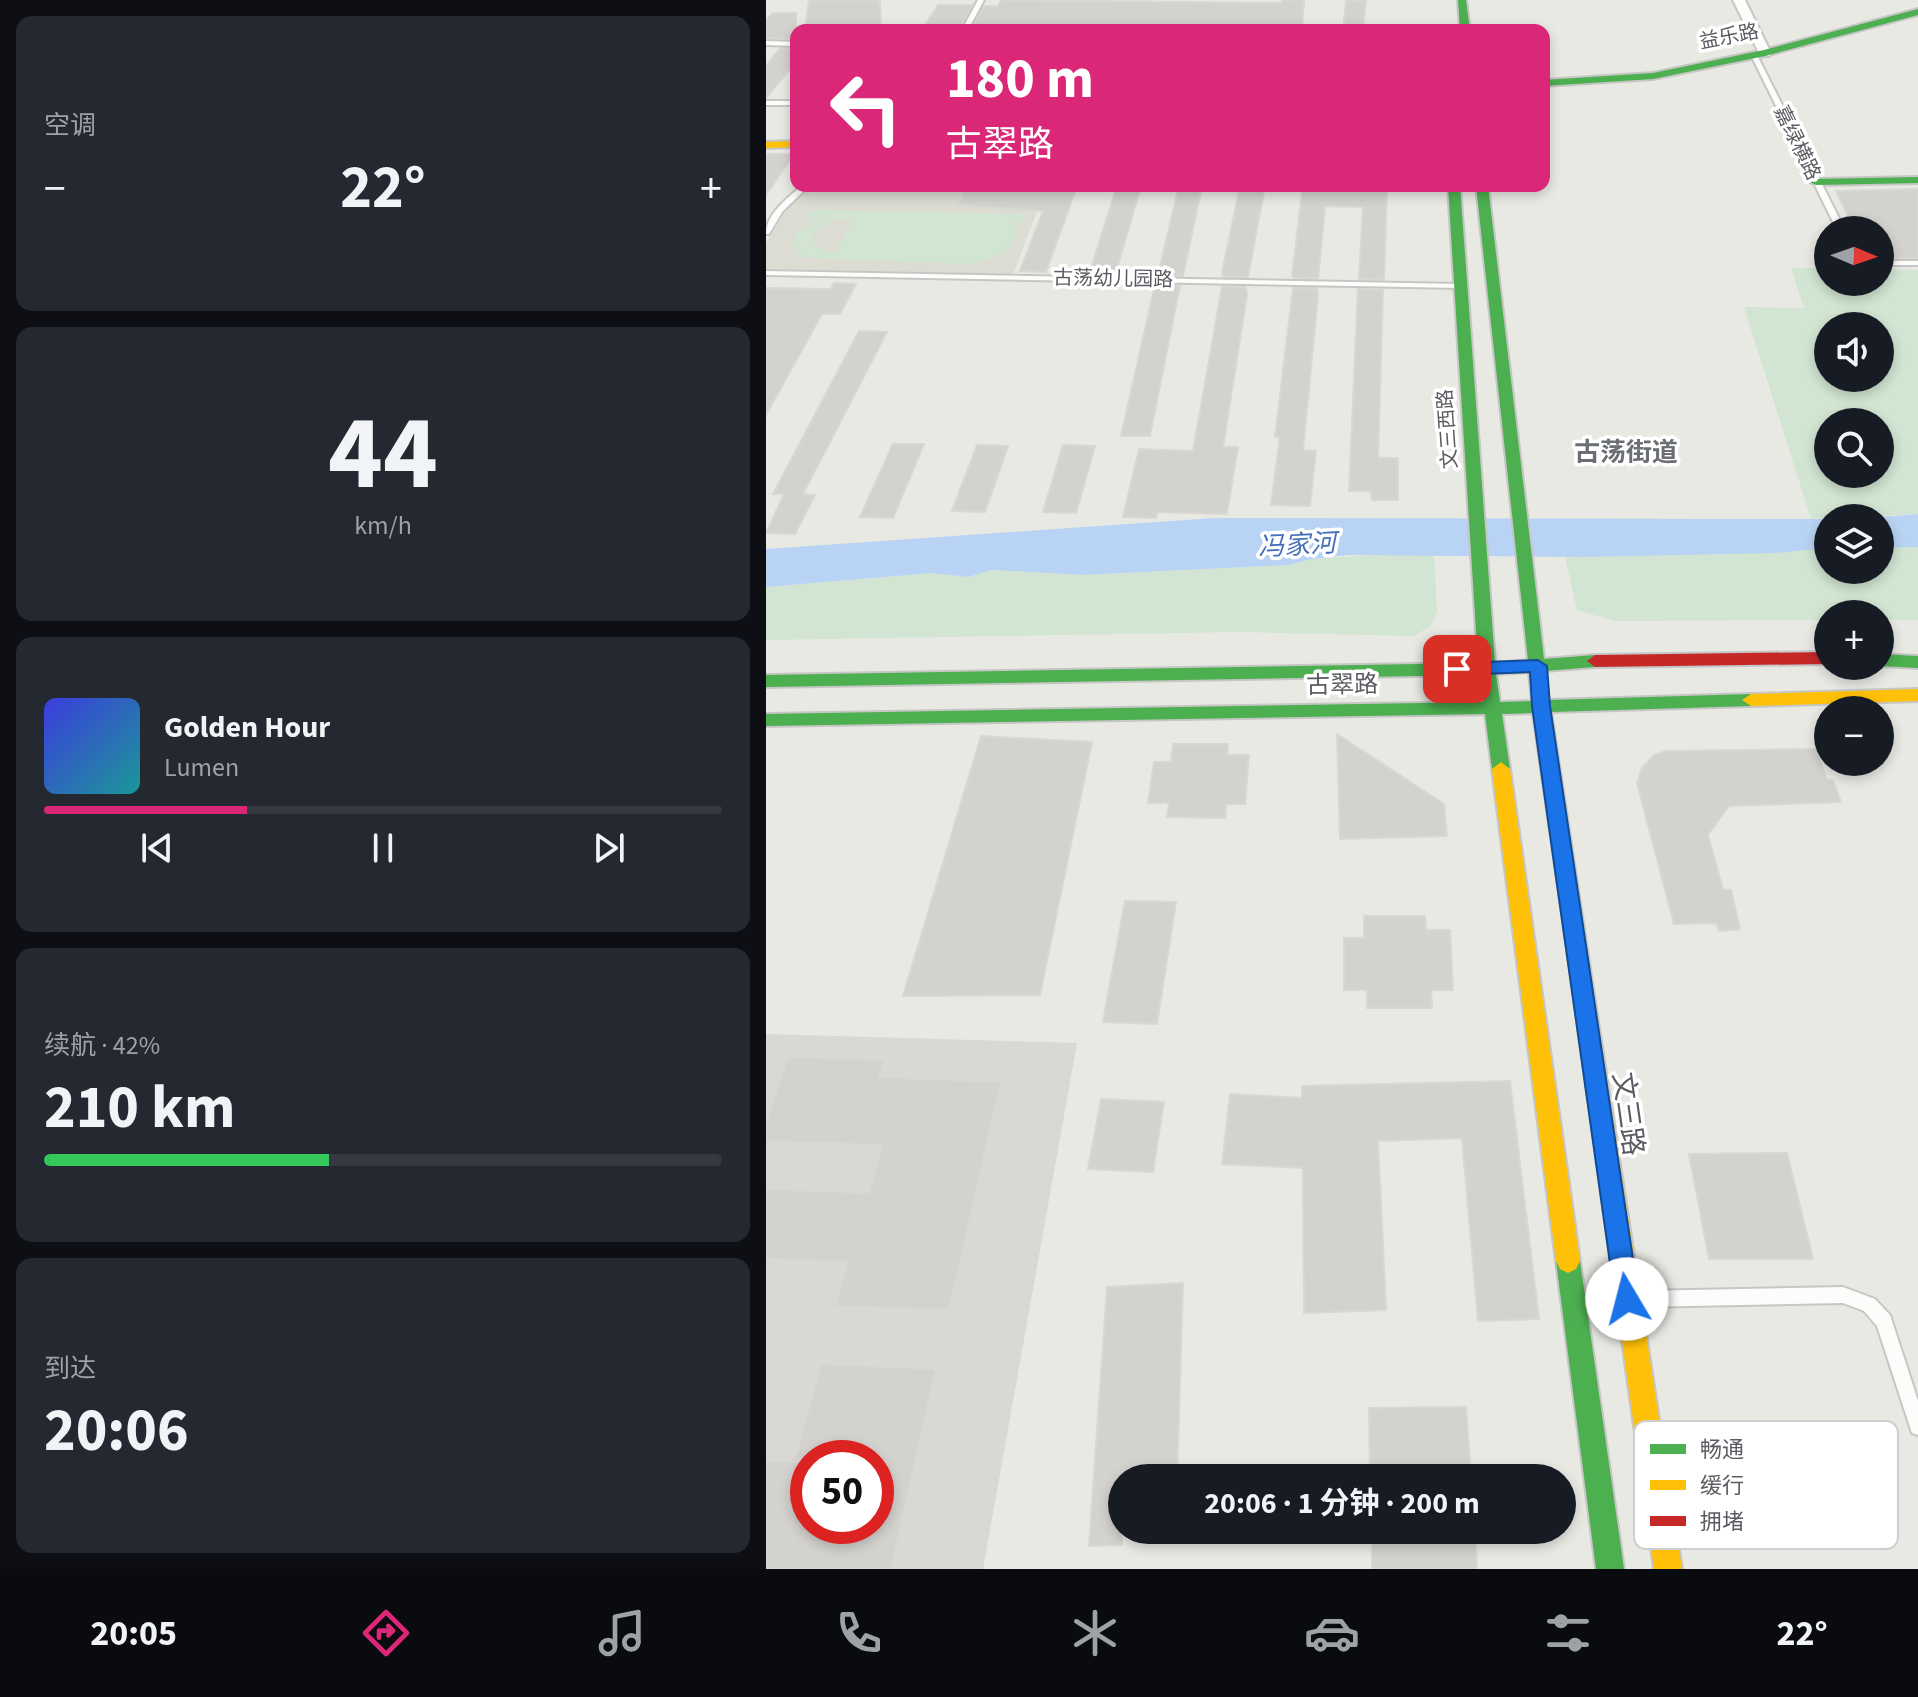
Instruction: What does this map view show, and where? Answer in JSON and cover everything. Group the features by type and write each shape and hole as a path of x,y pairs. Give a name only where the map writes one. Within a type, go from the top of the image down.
{"main road":[{"path":"1462,0 1464,24"},
{"name":"益乐路","path":"1550,83 1653,76 1759,54 1918,12"},
{"path":"766,145 790,144"},
{"path":"1816,182 1918,180"},
{"name":"文三西路","path":"1454,192 1487,669"},
{"path":"1483,192 1538,666"},
{"name":"古翠路","path":"766,681 1487,669 1614,659 1814,658"},
{"path":"1894,661 1918,662"},
{"name":"文三路","path":"1538,666 1541,706 1646,1421"},
{"path":"1487,669 1610,1569"},
{"name":"古翠路","path":"766,720 1493,708 1918,695"},
{"name":"文三路","path":"1665,1549 1668,1569"}],"street":[{"name":"嘉绿横路","path":"1739,0 1759,54"}],"lane":[{"path":"968,24 981,0"},
{"path":"766,43 790,44"},
{"name":"嘉绿横路","path":"1759,54 1834,216"},
{"path":"766,103 790,103"},
{"path":"766,232 780,210 799,192"},
{"path":"1894,263 1918,263"},
{"name":"古荡幼儿园路","path":"766,273 1461,286"},
{"path":"1627,1299 1843,1295 1869,1305 1884,1321 1918,1427"}],"shaded area":[{"path":"806,192 1045,192 1013,274 766,269 766,243 788,208"},
{"path":"766,1034 1077,1043 983,1569 766,1569"}],"green space":[{"path":"811,210 1028,214 1024,222 1014,222 1018,233 1003,252 989,259 965,264 806,258 796,253 792,245 796,234 817,219 806,218","holes":["855,218 835,253 816,246 811,240 814,234 829,222"]},
{"path":"1791,268 1814,268 1814,296 1894,296 1894,269 1918,270 1918,514 1894,515 1894,504 1814,504 1814,519 1811,519 1744,307 1804,308"},
{"path":"1918,547 1918,620 1894,620 1894,600 1814,600 1814,620 1614,621 1577,610 1565,557 1814,548 1814,584 1894,584 1894,548"},
{"path":"1434,555 1437,612 1430,627 1413,636 1243,632 766,640 766,587 932,573 968,577 992,570 1083,575 1289,565 1312,559"}],"water":[{"path":"1918,514 1918,547 1894,548 1894,516"},
{"name":"冯家河","path":"1214,518 1814,519 1814,549 1774,553 1581,557 1349,555 1289,565 1083,575 992,570 968,577 932,573 766,587 766,549"}],"building":[{"path":"809,0 880,0 881,24 806,24"},
{"path":"1001,0 1281,3 1282,0 1304,0 1302,24 974,24 984,6 998,6"},
{"path":"1346,1 1366,1 1364,24 1344,24"},
{"path":"938,5 972,5 962,24 926,24"},
{"path":"773,13 796,13 796,24 790,24 790,39 766,38 766,20"},
{"path":"780,48 790,49 790,69 766,98 766,66"},
{"path":"766,154 790,154 790,160 766,195"},
{"path":"1918,189 1918,258 1894,258 1894,216 1848,216 1836,191"},
{"path":"963,192 1075,192 1046,272 1020,271 1043,211 958,205"},
{"path":"1115,192 1139,192 1116,272 1090,272"},
{"path":"1178,192 1201,192 1183,276 1158,275"},
{"path":"1239,192 1264,192 1248,277 1224,277 1222,273"},
{"path":"1302,192 1387,192 1384,280 1359,279 1363,207 1325,206 1318,278 1294,278"},
{"path":"834,283 856,284 840,314 822,314 766,415 766,288 831,289"},
{"path":"1155,285 1180,286 1150,436 1121,436"},
{"path":"1222,287 1246,287 1247,295 1223,447 1238,447 1227,514 1157,512 1156,518 1123,517 1139,449 1193,451"},
{"path":"1293,288 1317,288 1318,296 1303,450 1316,451 1310,506 1271,505 1280,437 1275,437"},
{"path":"1358,289 1383,290 1378,458 1398,458 1398,500 1372,500 1371,491 1349,491"},
{"path":"859,331 887,332 803,494 815,495 795,534 766,533 784,494 773,494"},
{"path":"893,444 924,444 893,518 860,517"},
{"path":"977,445 1008,446 985,512 952,511"},
{"path":"1063,445 1095,446 1076,513 1043,512"},
{"path":"1337,734 1444,804 1447,836 1340,839"},
{"path":"981,736 1092,742 1040,995 903,996"},
{"path":"1173,744 1228,744 1227,755 1249,755 1245,804 1226,804 1225,818 1167,817 1169,803 1148,803 1154,762 1171,762"},
{"path":"1814,749 1814,776 1833,780 1841,802 1729,806 1708,835 1723,890 1731,890 1740,929 1719,931 1716,923 1674,924 1637,783 1642,768 1654,755 1666,751"},
{"path":"1125,901 1176,902 1157,1024 1103,1022"},
{"path":"1364,916 1425,916 1426,930 1450,930 1453,990 1431,990 1432,1008 1367,1008 1367,990 1344,990 1344,938 1364,938"},
{"path":"788,1057 884,1060 879,1077 1001,1082 949,1310 835,1306 848,1262 766,1259 766,1189 869,1193 882,1145 766,1141 766,1122"},
{"path":"1510,1081 1539,1319 1478,1321 1462,1138 1378,1141 1386,1310 1304,1313 1303,1168 1222,1164 1230,1094 1302,1098 1302,1086"},
{"path":"1101,1099 1164,1102 1153,1172 1088,1169"},
{"path":"1787,1153 1813,1259 1709,1259 1689,1154"},
{"path":"1183,1283 1177,1464 1108,1464 1108,1544 1122,1545 1089,1546 1107,1287"},
{"path":"821,1364 936,1369 891,1569 766,1569 766,1461 790,1462 790,1544 894,1544 894,1440 800,1440"},
{"path":"1466,1407 1470,1464 1370,1464 1369,1408"},
{"path":"1372,1544 1476,1544 1477,1569 1372,1569"}],"traffic: fast":[{"path":"1462,0 1464,24"},
{"path":"1550,83 1653,76 1765,53 1918,12"},
{"path":"1816,182 1918,180"},
{"path":"1454,192 1487,669 1501,769"},
{"path":"1483,192 1541,706 1580,969"},
{"path":"766,681 1487,669 1595,661"},
{"path":"1894,661 1918,662"},
{"path":"766,720 1493,708 1751,700"},
{"path":"1568,1261 1610,1569"}],"traffic: slow":[{"path":"766,145 790,144"},
{"path":"1751,700 1918,695"},
{"path":"1501,769 1568,1261"},
{"path":"1580,969 1646,1421"},
{"path":"1665,1549 1668,1569"}],"traffic: jam":[{"path":"1595,661 1814,658"}],"district":[{"name":"古荡街道","path":"1626,452"}],"route":[{"path":"1457,669 1538,666 1541,706 1627,1299"}]}
